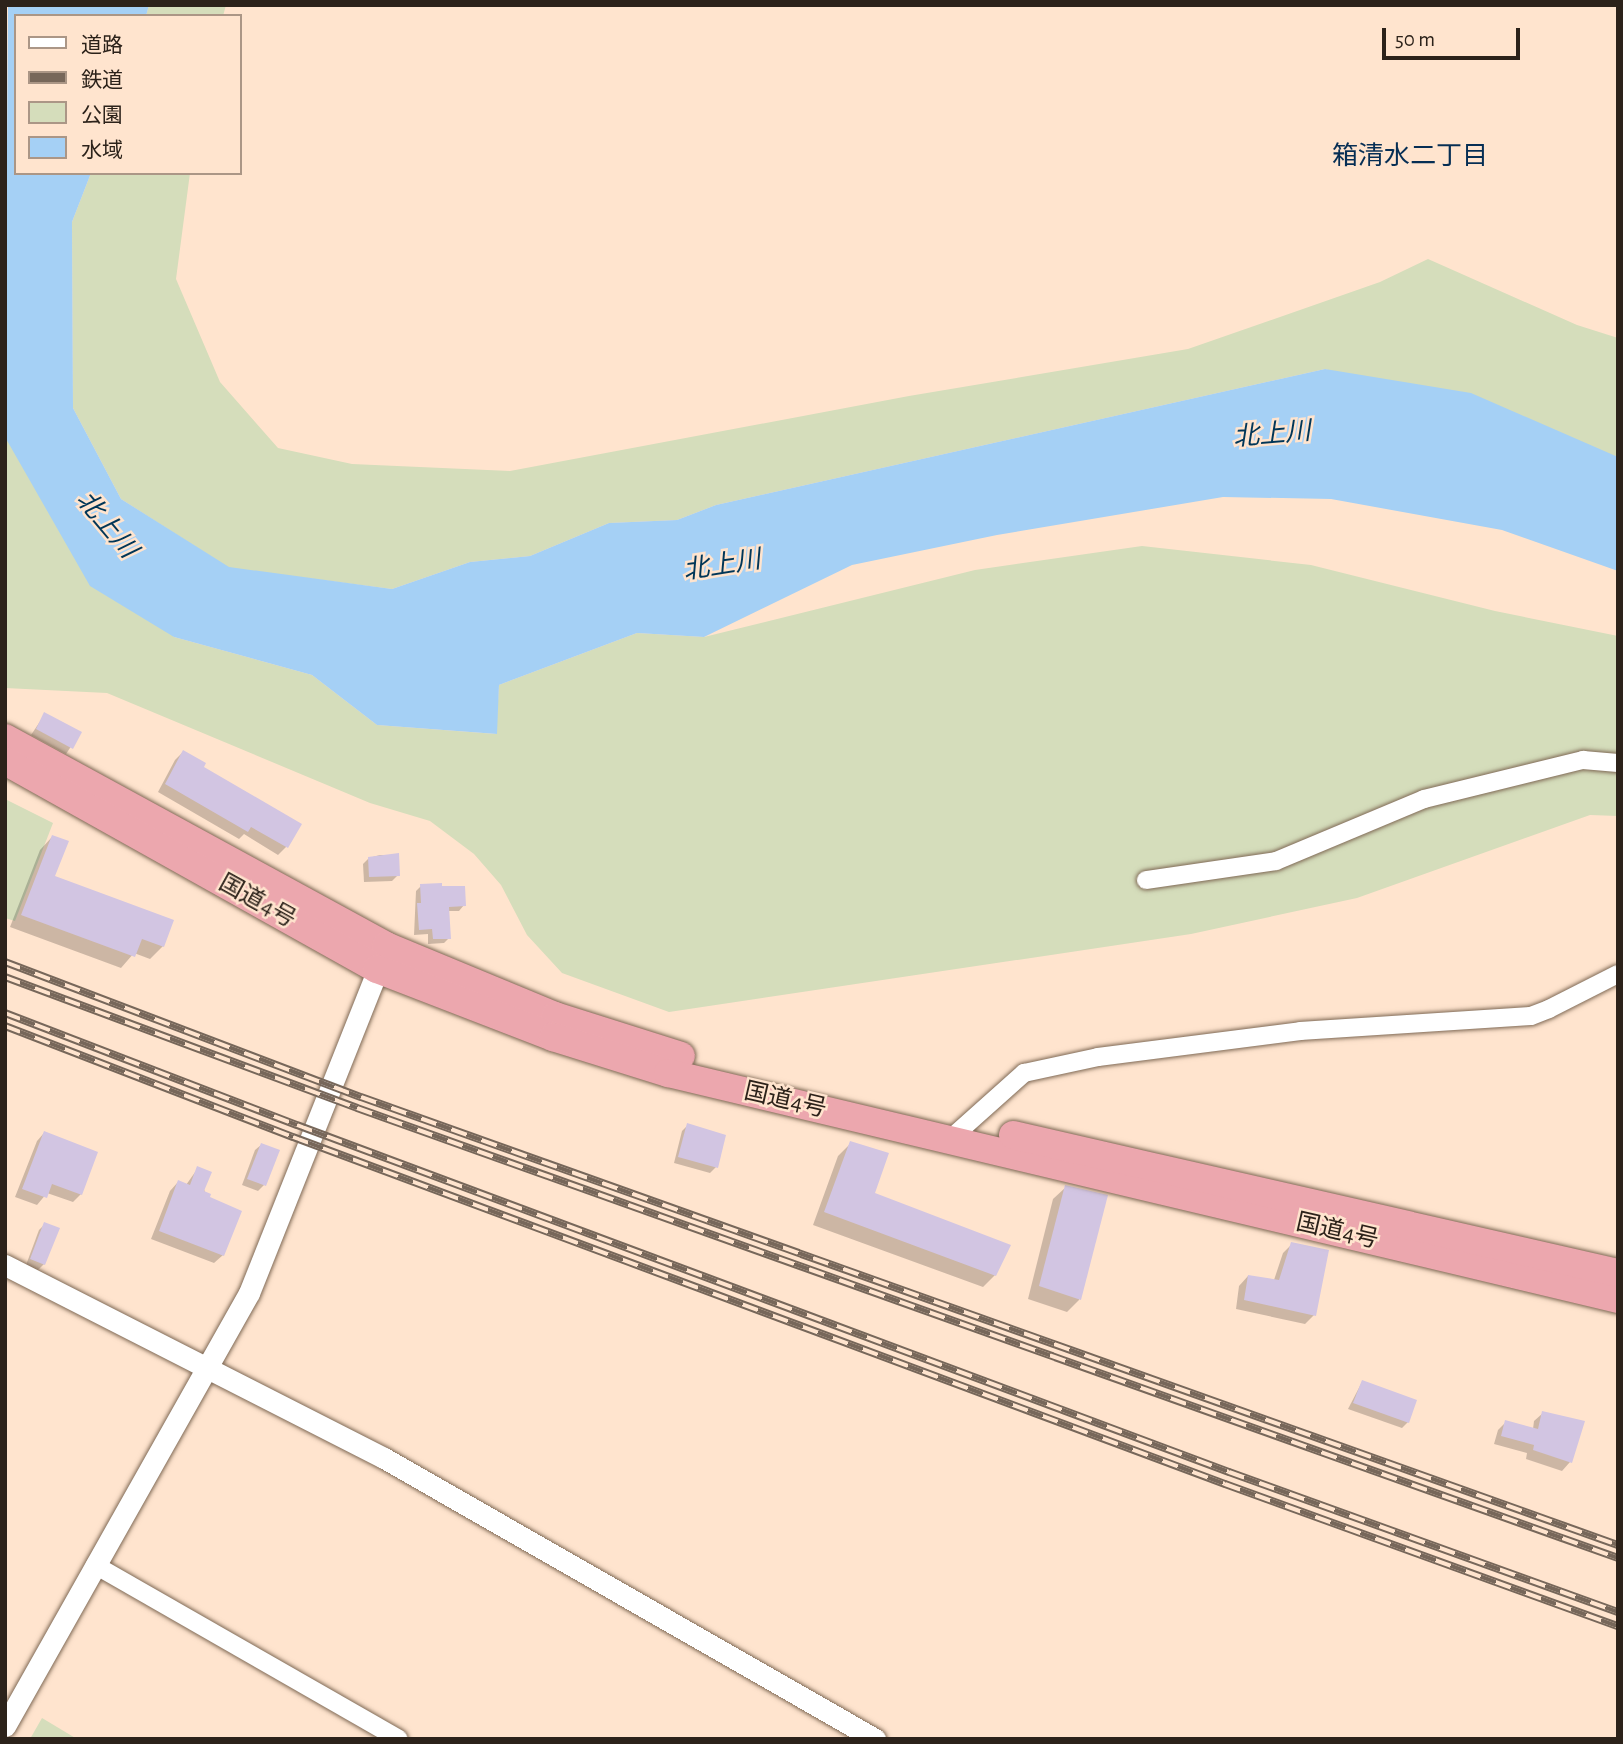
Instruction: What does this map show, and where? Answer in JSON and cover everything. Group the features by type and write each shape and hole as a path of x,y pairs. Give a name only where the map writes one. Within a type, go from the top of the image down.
{"highway":[{"name":"国道4号","path":"5,738 382,958"},
{"name":"国道4号","path":"5,761 382,958 553,1037 668,1073 1618,1273"},
{"name":"国道4号","path":"956,1132 1618,1299"}],"street":[{"path":"1146,880 1276,861 1424,799 1583,760 1614,762"},
{"path":"5,1726 249,1293 382,958"},
{"path":"956,1132 1009,1090 1024,1073 1098,1057 1300,1031 1531,1016 1618,974"},
{"path":"5,1265 384,1458 875,1739"},
{"path":"95,1564 400,1739"}],"green space":[{"path":"149,5 226,5 224,14 147,14"},
{"path":"90,175 190,175 176,279 220,382 278,448 352,464 510,471 909,396 1188,349 1380,282 1428,259 1577,325 1618,338 1618,457 1325,369 716,505 677,520 609,523 530,556 470,562 392,589 229,568 121,499 73,408 72,222"},
{"path":"5,437 174,637 312,675 377,725 496,734 499,685 637,633 704,637 975,570 1142,546 1311,565 1495,611 1618,636 1618,816 1590,815 1357,898 1191,934 669,1012 562,973 527,935 501,885 474,854 430,821 370,803 107,693 5,688"},
{"path":"5,799 53,823 15,921 5,918"},
{"path":"42,1718 77,1739 30,1739"}],"water":[{"name":"北上川","path":"8,5 149,5 147,14 14,14 14,175 90,175 72,222 73,408 121,499 229,567 392,589 470,562 530,556 609,523 677,520 716,505 1325,369 1471,393 1618,457 1618,571 1502,530 1331,499 1223,497 997,535 852,565 704,637 637,633 499,685 497,734 377,725 312,675 174,637 90,586 5,437"}],"building":[{"path":"44,712 82,732 73,749 36,729"},
{"path":"183,750 206,763 204,767 302,824 288,848 251,827 248,832 165,784"},
{"path":"52,835 69,841 55,876 174,920 164,947 142,939 135,957 21,915"},
{"path":"399,853 400,876 369,877 368,857"},
{"path":"442,883 442,886 465,886 466,906 449,907 451,939 433,939 432,929 419,930 417,903 421,903 420,884"},
{"path":"687,1123 726,1135 718,1168 678,1157"},
{"path":"44,1131 98,1152 82,1195 52,1184 47,1198 22,1189"},
{"path":"850,1141 889,1153 875,1193 1011,1245 996,1276 824,1212"},
{"path":"261,1143 280,1150 266,1186 247,1179"},
{"path":"197,1166 212,1172 204,1191 211,1194 210,1197 242,1211 224,1256 159,1231 178,1180 190,1185"},
{"path":"1065,1185 1108,1195 1081,1300 1039,1286"},
{"path":"44,1222 60,1228 45,1265 30,1259"},
{"path":"1291,1242 1329,1250 1316,1316 1244,1300 1248,1275 1279,1280"},
{"path":"1362,1380 1417,1400 1409,1423 1353,1403"},
{"path":"1542,1411 1585,1421 1572,1463 1533,1450 1534,1445 1501,1436 1505,1420 1538,1429"}],"railway":[{"path":"5,962 361,1097 1618,1545"},
{"path":"5,977 357,1108 1618,1558"},
{"path":"5,1013 297,1125 1229,1472 1618,1612"},
{"path":"5,1026 293,1137 1225,1484 1618,1626"}],"district":[{"name":"箱清水二丁目","path":"1410,157"}]}
